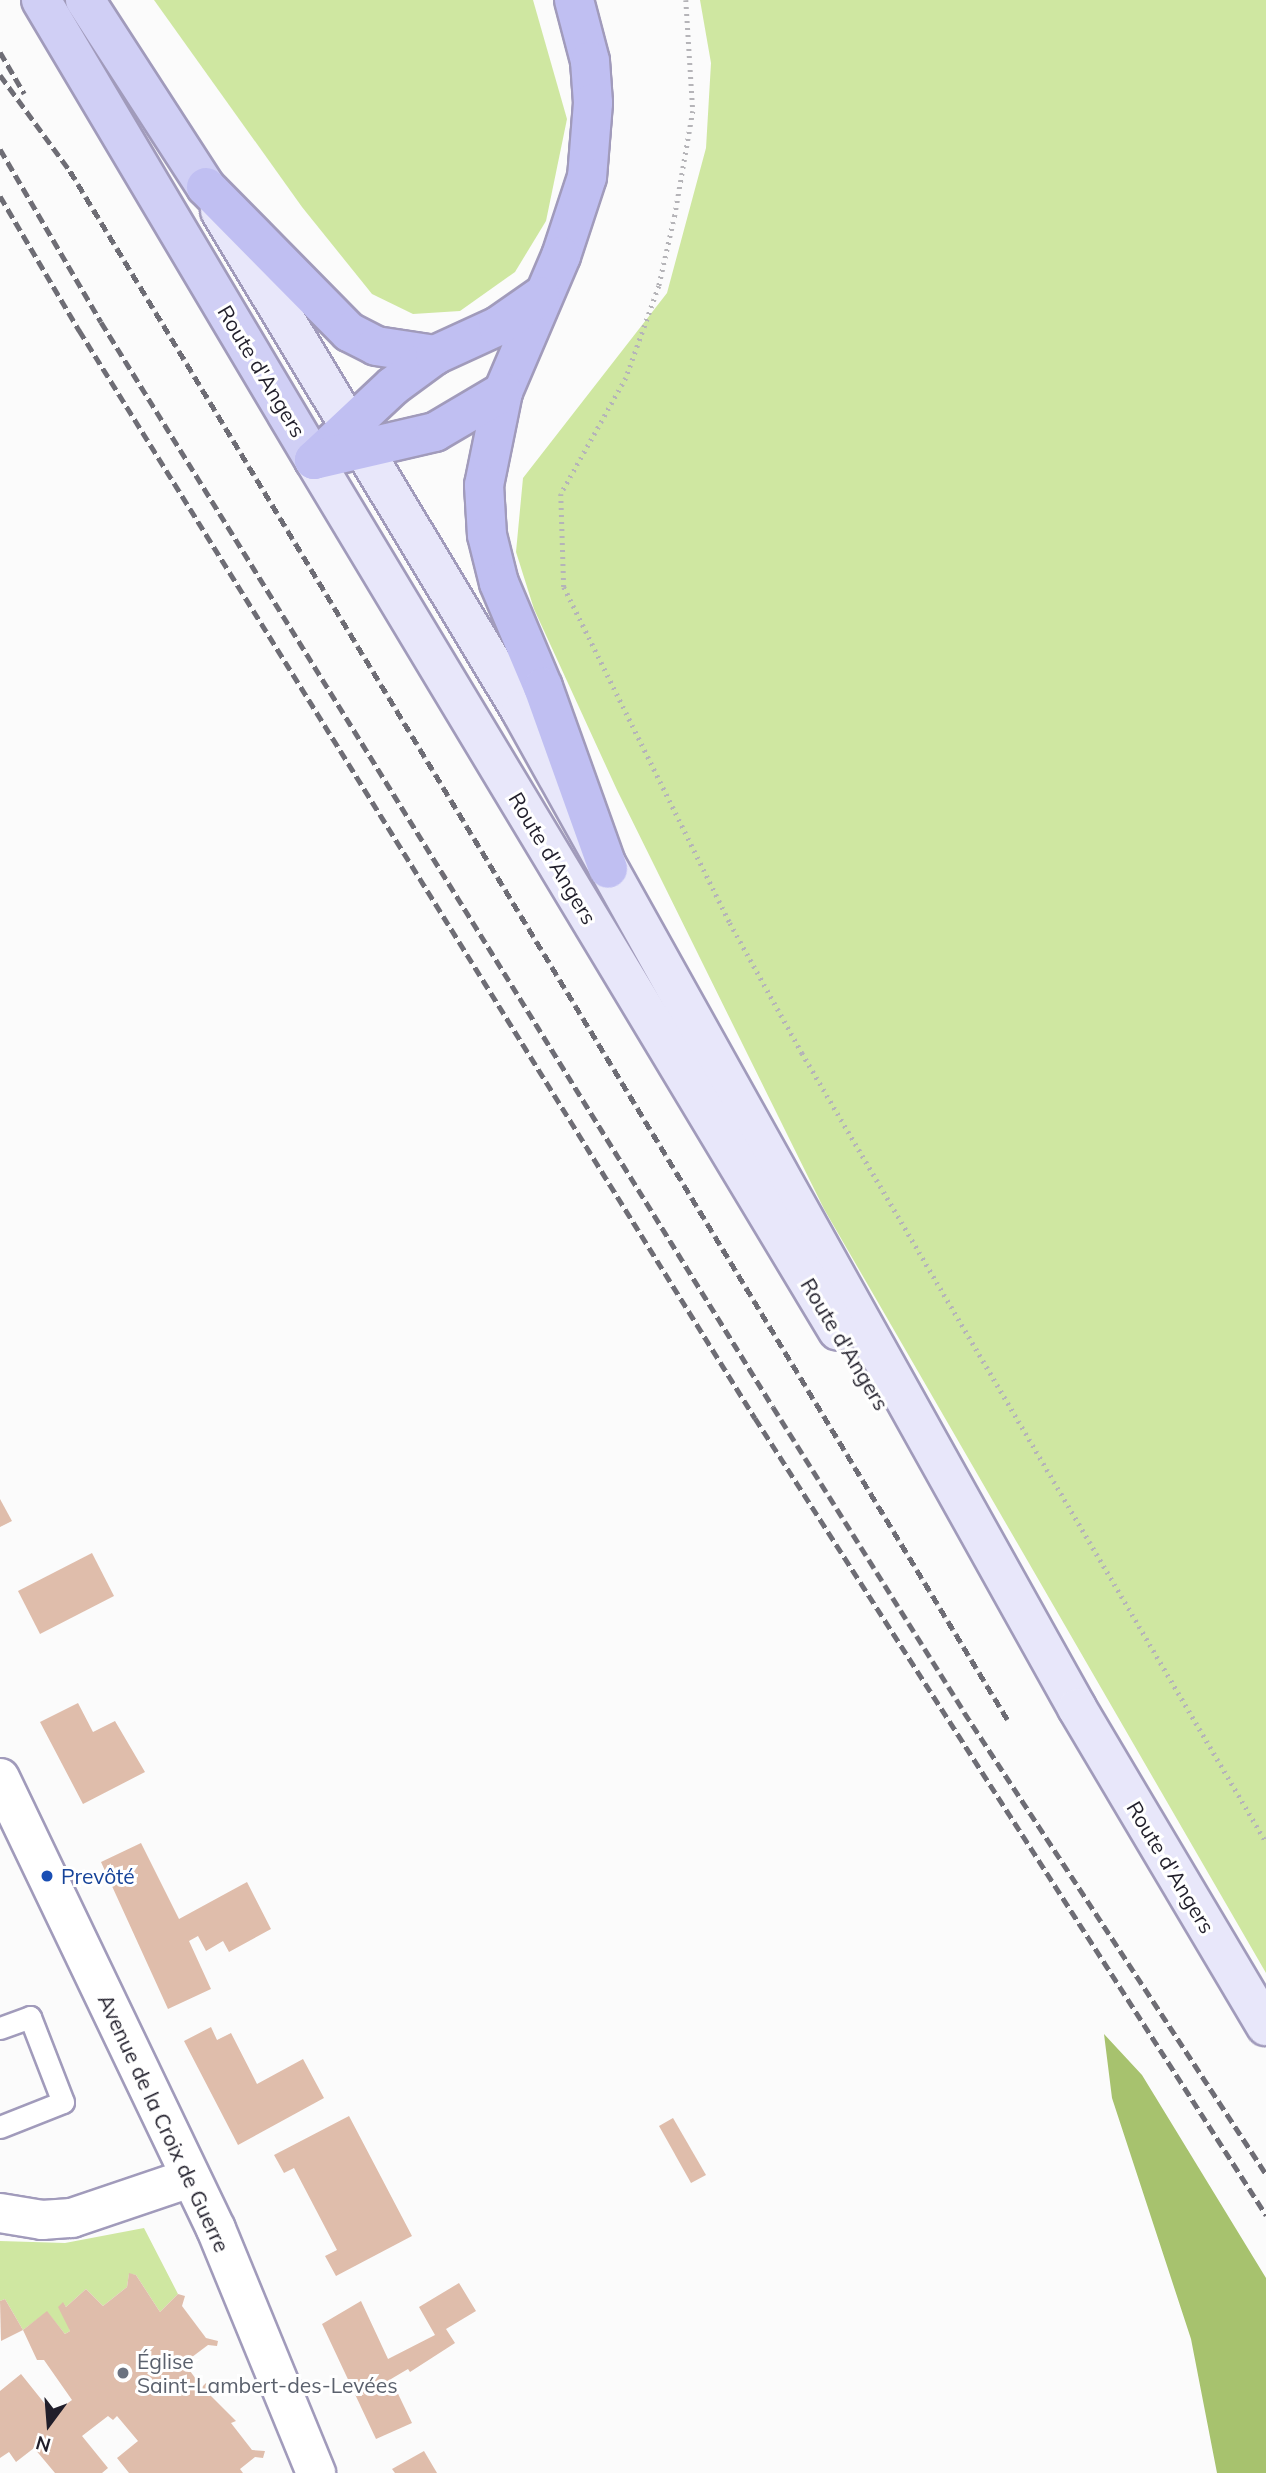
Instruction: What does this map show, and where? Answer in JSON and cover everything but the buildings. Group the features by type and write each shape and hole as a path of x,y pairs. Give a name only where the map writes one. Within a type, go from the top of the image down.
{"highway":[{"path":"574,0 590,61 592,142 577,214 541,296 518,365 503,392 484,485 487,536 499,583 543,687 608,869"},
{"path":"206,187 349,332 376,346 435,355"},
{"path":"314,460 357,437 435,355 498,326 541,296"},
{"path":"357,437 435,432 503,392"}],"main road":[{"name":"Route d'Angers","path":"41,0 906,1446 1077,1709"},
{"name":"Route d'Angers","path":"85,0 206,187 521,711 1077,1709 1266,2026"}],"street":[{"name":"Avenue de la Croix de Guerre","path":"0,1778 13,1836 190,2178 316,2473"},
{"path":"0,2213 43,2220 72,2218 190,2178"}],"lane":[{"path":"0,2028 30,2017 63,2102 0,2127"}],"path":[{"path":"685,0 693,111 675,215 659,286 626,379 561,494 564,587 639,745 795,1041 1266,1842"}],"green space":[{"path":"154,0 533,0 567,119 546,221 515,272 460,311 413,314 372,294 302,207"},
{"path":"700,0 1266,0 1266,1973 824,1209 617,790 534,609 516,552 523,478 667,293 706,148 711,63"},
{"path":"1104,2034 1142,2075 1266,2278 1266,2473 1217,2473 1191,2339 1112,2098"},
{"path":"144,2228 178,2294 160,2312 136,2275 129,2274 127,2287 103,2306 86,2289 66,2307 63,2303 70,2331 65,2334 47,2312 23,2330 5,2299 0,2301 0,2241 65,2243"}],"railway":[{"path":"0,52 24,93"},
{"path":"0,75 70,171 1010,1724"},
{"path":"0,149 101,322 773,1407 964,1712 1266,2174"},
{"path":"0,196 79,330 755,1418 1266,2215"}],"place":[{"name":"Prevôté","path":"47,1876"},
{"name":"Église Saint-Lambert-des-Levées","path":"123,2373"}]}
